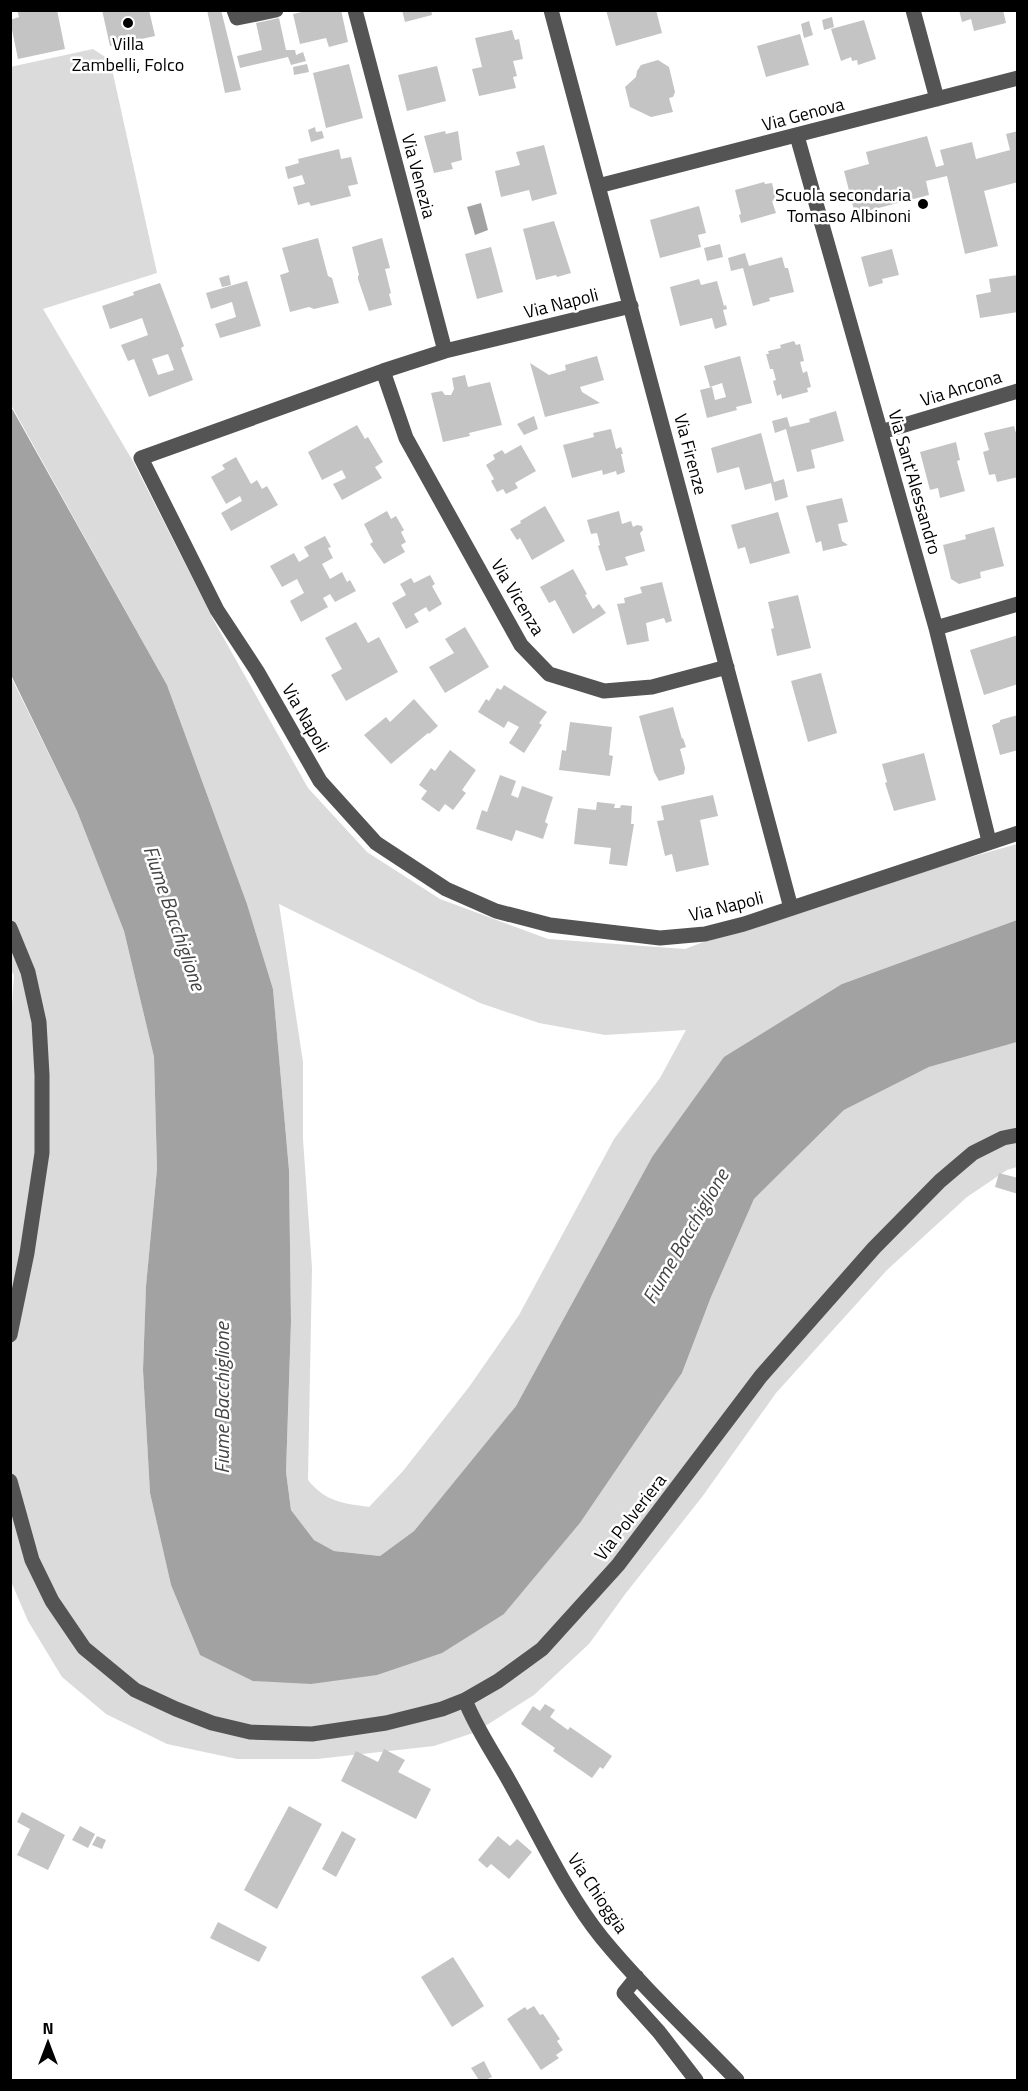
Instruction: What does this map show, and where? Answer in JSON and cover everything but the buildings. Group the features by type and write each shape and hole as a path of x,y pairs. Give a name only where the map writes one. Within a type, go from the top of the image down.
{"street":[{"path":"234,10 237,18 276,10"},
{"name":"Via Venezia","path":"355,10 445,351"},
{"name":"Via Firenze","path":"551,10 791,908"},
{"path":"913,10 937,99"},
{"name":"Via Genova","path":"598,186 1017,78"},
{"name":"Via Sant'Alessandro","path":"797,136 936,628 989,842"},
{"name":"Via Napoli","path":"631,306 445,351 382,371 141,458 217,610 257,671 320,781 376,843 446,889 496,911 528,920 550,925 660,938 705,934 744,924 1017,832"},
{"name":"Via Vicenza","path":"382,371 406,438 521,645 549,674 604,691 652,687 727,667"},
{"name":"Via Ancona","path":"881,432 1017,391"},
{"path":"936,628 1017,603"},
{"path":"10,928 28,972 39,1022 42,1075 42,1153 27,1253 10,1335"},
{"name":"Via Polveriera","path":"10,1481 32,1560 52,1601 84,1648 135,1690 212,1723 250,1732 312,1734 386,1723 442,1709 465,1700 498,1682 542,1649 576,1613 632,1546 761,1376 874,1248 940,1181 973,1154 1003,1138 1017,1135"},
{"name":"Via Chioggia","path":"465,1700 472,1719 512,1784 565,1882 600,1936 737,2080"},
{"path":"637,1977 624,1993 659,2032 696,2080"}],"shaded area":[{"path":"93,49 110,60 157,273 43,309 134,463 214,621 308,788 367,852 440,899 548,939 685,949 791,908 1017,844 1017,920 842,984 652,1157 516,1406 414,1531 380,1556 334,1551 314,1540 291,1510 286,1472 291,1322 289,1169 273,989 247,904 167,685 11,405 10,67","holes":["279,904 480,1003 539,1023 605,1035 686,1030 660,1078 614,1139 519,1315 469,1387 403,1471 369,1507 335,1500 321,1493 308,1480 312,1268 303,1139 303,1062"]},
{"path":"10,675 77,811 124,931 154,1057 157,1169 146,1286 143,1370 150,1493 171,1585 200,1655 504,1614 580,1523 682,1373 711,1297 754,1199 844,1110 929,1067 1017,1042 1017,1167 1007,1170 967,1197 887,1270 776,1393 702,1497 589,1644 534,1695 476,1732 434,1746 317,1759 237,1759 167,1744 106,1714 62,1677 28,1621 10,1579 10,1036 14,975 10,969"}],"water":[{"path":"481,203 488,230 475,235 467,207"},
{"name":"Fiume Bacchiglione","path":"10,405 167,685 247,904 273,989 289,1170 291,1322 286,1472 291,1510 314,1540 334,1551 380,1556 414,1531 516,1406 652,1157 724,1057 842,984 1017,920 1017,1042 929,1067 844,1110 754,1199 711,1297 682,1373 580,1523 504,1614 442,1653 377,1675 311,1684 253,1681 200,1655 171,1585 150,1493 143,1370 146,1286 157,1169 154,1057 124,931 77,811 11,675"}],"place":[{"name":"Villa Zambelli, Folco","path":"128,23"},
{"name":"Scuola secondaria Tomaso Albinoni","path":"923,204"}]}
